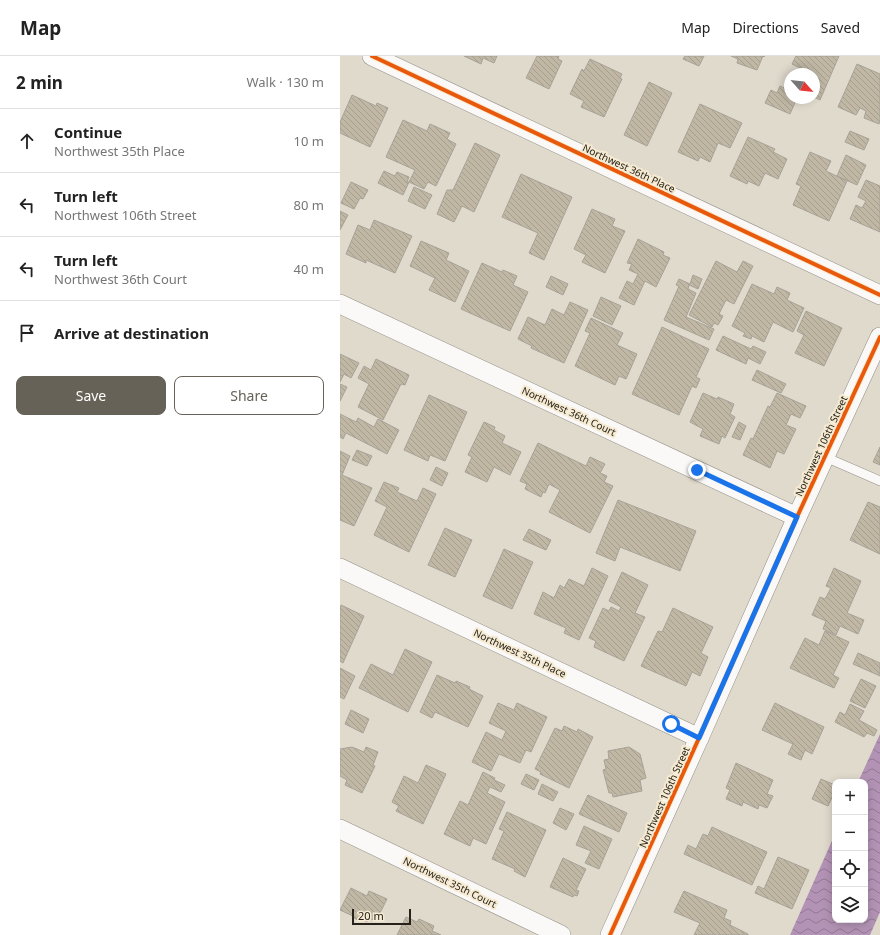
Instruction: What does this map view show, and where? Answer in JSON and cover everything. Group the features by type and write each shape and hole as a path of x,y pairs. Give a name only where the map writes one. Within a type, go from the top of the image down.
{"street":[{"name":"Northwest 36th Place","path":"372,56 880,295"},
{"name":"Northwest 36th Court","path":"340,304 797,517"},
{"name":"Northwest 106th Street","path":"610,935 797,517 880,337"},
{"name":"Northwest 35th Place","path":"340,568 699,738"},
{"name":"Northwest 35th Court","path":"340,829 561,935"}],"lane":[{"path":"825,456 880,481"}],"water":[{"path":"880,734 880,912 870,935 790,935 832,841 832,923 868,923 868,779 859,779"}],"building":[{"path":"464,56 497,56 494,63 483,58 481,64"},
{"path":"537,56 559,56 558,59 562,61 549,89 526,78"},
{"path":"685,56 704,56 699,66 683,59"},
{"path":"731,56 763,56 757,70 737,63 738,59"},
{"path":"796,56 839,56 820,100 820,68 800,68 792,64"},
{"path":"590,59 622,74 620,78 622,79 604,117 581,107 584,101 570,94 582,69 584,71"},
{"path":"857,64 880,74 879,124 864,118 866,111 860,108 856,115 838,107"},
{"path":"649,82 672,93 647,146 624,135"},
{"path":"780,86 784,88 784,104 794,104 790,114 765,103 771,90 777,93"},
{"path":"352,95 376,106 377,103 388,108 370,147 340,133 340,122"},
{"path":"700,104 742,123 730,148 718,143 710,162 700,157 698,161 678,152"},
{"path":"403,120 427,131 430,124 450,133 447,139 456,144 436,186 428,182 424,189 409,182 415,170 386,157"},
{"path":"850,131 869,139 864,150 845,142"},
{"path":"748,137 775,149 773,152 787,159 778,179 765,173 759,186 748,181 747,184 730,176"},
{"path":"475,143 500,155 474,212 462,206 454,222 437,214 447,190 453,190"},
{"path":"810,152 831,161 826,171 847,181 829,221 793,205 801,186 796,184"},
{"path":"846,155 866,165 857,185 837,176"},
{"path":"384,171 395,176 397,172 409,177 407,182 409,182 403,195 378,183"},
{"path":"521,174 572,197 544,260 529,253 538,233 502,217"},
{"path":"866,180 880,186 880,232 850,219 856,205 862,208 866,201 858,197"},
{"path":"351,182 368,190 363,199 360,198 354,209 341,203"},
{"path":"414,187 432,195 425,209 408,201"},
{"path":"592,209 615,219 612,226 625,231 605,273 582,262 586,255 574,249"},
{"path":"340,211 348,215 340,230"},
{"path":"374,220 412,236 395,273 366,260 366,263 346,254 358,225 370,230"},
{"path":"638,239 664,252 663,255 670,258 656,287 645,281 634,305 619,298 627,281 633,284 638,274 629,270 632,264 627,263"},
{"path":"421,241 449,253 446,260 469,271 455,302 429,290 435,278 410,266"},
{"path":"716,261 737,272 743,261 753,266 734,304 726,300 719,314 723,316 718,325 714,323 712,327 689,315"},
{"path":"482,263 502,272 503,270 517,276 513,285 528,292 510,331 461,309"},
{"path":"693,275 702,279 698,289 689,285 688,289 696,293 686,317 714,329 709,340 664,320 679,286 676,285 679,279 690,284"},
{"path":"551,276 568,284 563,295 546,287"},
{"path":"752,284 774,294 777,287 790,293 787,300 804,308 793,332 773,322 764,342 752,336 751,339 743,336 745,333 732,326"},
{"path":"601,297 621,306 612,325 593,316"},
{"path":"570,302 588,310 564,363 531,348 532,346 518,339 528,317 545,325 552,309 564,315"},
{"path":"806,311 842,328 824,366 795,353 804,335 797,331"},
{"path":"591,318 623,333 617,345 637,354 626,379 619,376 615,385 575,366 590,333 585,331"},
{"path":"662,327 709,349 696,377 700,379 696,388 692,386 679,415 632,394"},
{"path":"723,336 751,349 753,346 766,352 760,364 748,358 746,364 716,350"},
{"path":"340,354 359,363 351,378 344,374 340,382"},
{"path":"376,359 409,375 405,385 401,384 383,420 358,407 369,384 358,378 364,366 371,370"},
{"path":"757,370 786,384 781,393 752,380"},
{"path":"340,384 347,387 340,401"},
{"path":"703,393 717,399 718,397 734,404 730,414 735,417 725,438 722,436 719,444 700,436 703,429 690,422"},
{"path":"777,393 806,406 800,418 791,414 786,425 796,429 784,454 777,451 770,468 743,455 751,438 753,439 768,406 770,407"},
{"path":"429,395 467,412 445,461 430,455 428,461 404,450"},
{"path":"340,414 356,422 358,418 374,427 378,419 399,430 387,454 346,433 343,439 340,437"},
{"path":"484,422 495,427 494,430 505,436 502,443 521,452 510,475 494,467 487,482 465,472 472,457 468,455"},
{"path":"739,422 746,426 740,440 732,437"},
{"path":"538,443 586,466 590,457 605,464 600,473 607,476 604,482 613,486 590,533 549,512 560,490 549,484 545,493 543,492 541,497 525,489 527,484 520,481"},
{"path":"880,447 880,465 873,462"},
{"path":"357,450 372,456 367,466 352,460"},
{"path":"340,451 350,456 342,475 372,488 354,526 340,520"},
{"path":"436,467 448,473 442,486 430,480"},
{"path":"384,482 399,488 397,492 417,501 423,488 436,494 409,552 374,535 387,507 375,501"},
{"path":"618,500 696,531 680,571 620,547 615,561 596,553"},
{"path":"868,502 880,507 880,554 850,540"},
{"path":"445,528 472,540 455,577 428,565"},
{"path":"529,529 551,540 546,550 523,540"},
{"path":"504,549 533,562 512,609 483,596"},
{"path":"592,568 608,576 579,640 564,633 566,628 534,614 543,592 554,598 560,585 564,588 569,579 584,586"},
{"path":"834,568 861,581 847,613 864,620 858,634 840,626 836,635 823,629 826,621 812,615 820,597 825,599 831,588 826,586"},
{"path":"622,572 648,585 635,613 645,617 624,661 594,647 596,641 589,638 603,608 609,611 611,607 619,611 621,607 609,601"},
{"path":"341,605 364,616 343,663 340,661"},
{"path":"673,608 713,627 701,653 708,657 700,676 692,672 686,686 641,666 658,631 662,632"},
{"path":"825,631 849,642 833,675 839,678 834,688 790,668 805,638 819,645"},
{"path":"405,649 432,662 408,712 359,688 371,664 393,675"},
{"path":"858,653 880,663 880,676 853,664"},
{"path":"340,668 355,676 344,699 340,697"},
{"path":"437,675 455,683 456,681 470,687 469,689 483,696 468,727 435,712 432,718 420,712"},
{"path":"861,679 876,686 865,708 850,701"},
{"path":"498,703 514,710 517,703 547,717 531,752 526,750 520,763 499,754 491,771 472,762 486,732 502,740 506,731 489,723"},
{"path":"775,703 824,727 812,754 805,750 801,760 794,757 788,754 793,744 762,730"},
{"path":"850,704 864,711 859,720 877,730 874,736 867,733 864,737 835,722 840,712 845,715"},
{"path":"351,710 369,719 363,733 345,724"},
{"path":"564,726 577,732 578,729 593,737 569,788 540,774 541,772 535,769 555,728 562,731"},
{"path":"352,747 364,752 366,747 378,752 373,765 375,766 362,793 345,785 347,780 340,776 340,749"},
{"path":"629,747 640,754 646,778 640,780 642,791 613,797 612,793 609,793 603,770 606,769 604,760 609,759 608,751"},
{"path":"736,763 773,780 767,794 773,796 767,808 759,805 758,809 743,802 742,806 726,799 730,790 726,788"},
{"path":"426,765 446,774 423,824 396,811 399,806 392,802 404,776 418,783"},
{"path":"483,772 495,778 494,780 505,785 501,792 490,787 487,793 505,802 486,844 473,838 470,846 444,834 460,801 468,805"},
{"path":"526,774 539,780 534,790 521,784"},
{"path":"821,779 832,784 832,797 828,806 812,799"},
{"path":"542,784 558,792 553,801 538,794"},
{"path":"588,795 627,813 619,832 579,814"},
{"path":"560,808 574,814 566,830 553,823"},
{"path":"507,812 546,830 525,877 514,871 515,869 492,859 504,831 499,829"},
{"path":"584,826 612,839 599,869 585,863 591,851 576,845"},
{"path":"712,827 767,852 752,885 684,854 688,845 696,849 703,834 708,836"},
{"path":"778,857 809,870 792,909 755,893 758,886 764,889"},
{"path":"563,858 586,869 576,890 579,891 577,896 574,895 573,897 550,887"},
{"path":"351,888 367,896 369,891 387,899 376,921 369,918 367,922 359,918 358,920 340,910"},
{"path":"684,891 727,910 724,918 731,921 730,925 748,935 694,935 700,923 674,912"},
{"path":"406,917 417,922 419,919 434,926 432,931 441,935 397,935"}],"cycle path":[{"path":"372,56 880,295"},
{"path":"610,935 797,517 880,337"}],"route":[{"path":"671,724 699,738 797,517 697,470"}]}
